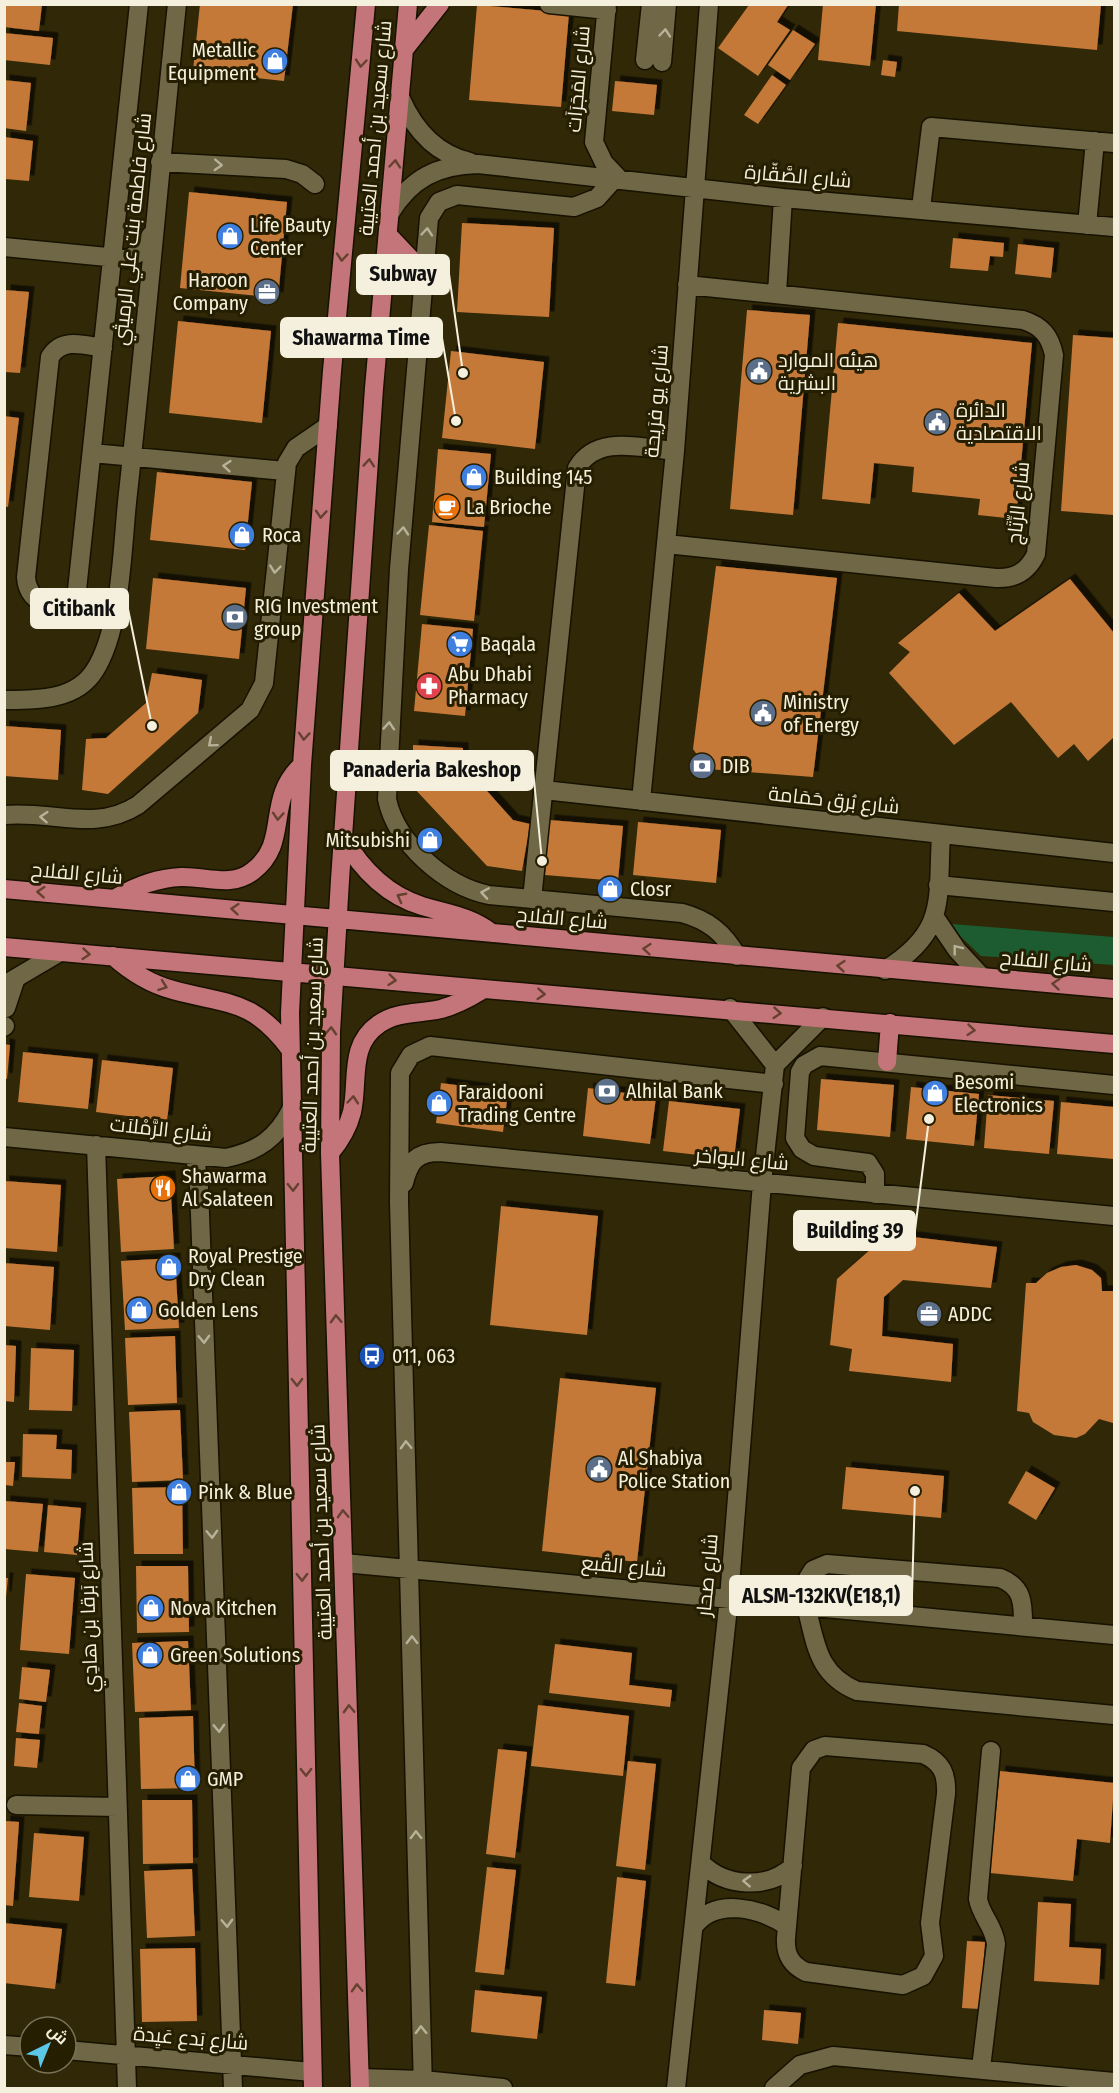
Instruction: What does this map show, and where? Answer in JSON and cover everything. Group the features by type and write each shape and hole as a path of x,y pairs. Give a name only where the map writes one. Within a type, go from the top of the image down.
{"main road":[{"name":"شارع سعيد بن أحمد العتيبة","path":"313,2080 290,1049 302,765 328,426 366,4"},
{"name":"شارع سعيد بن أحمد العتيبة","path":"360,2083 330,1153 334,975 374,388 408,4"},
{"path":"403,51 440,4"},
{"path":"388,235 424,273"},
{"path":"116,898 154,881 182,877 231,880 253,872 265,858 274,842 282,791 302,765"},
{"path":"342,837 365,870 390,891 421,906 464,916 493,934"},
{"name":"شارع الفلاح","path":"4,890 116,898 885,970 1114,989"},
{"path":"4,947 292,971 482,990 730,1008 1114,1044"},
{"path":"113,956 134,973 157,985 224,1000 247,1010 270,1026 290,1049"},
{"path":"330,1153 348,1125 353,1103 356,1059 362,1043 371,1030 387,1019 454,1005 482,990"},
{"path":"887,1062 890,1023"}],"street":[{"path":"75,609 139,4"},
{"name":"شارع فاطمة بنت علي الرميثي","path":"4,700 51,698 74,690 94,672 107,646 115,612 132,458 177,4"},
{"name":"شارع المَجَرَاَت","path":"549,4 607,7 594,142 604,163 617,180"},
{"path":"651,4 654,61 668,4"},
{"name":"شارع يو فرَيحة","path":"641,801 675,451 709,4"},
{"name":"شارع الصَّقّارة","path":"401,99 410,119 422,136 457,159 478,164 783,198 921,208 1114,227"},
{"path":"921,208 931,127 1114,143"},
{"path":"1087,225 1095,141"},
{"path":"160,162 286,169 302,174 315,184"},
{"name":"شارع الصَّقّارة","path":"390,213 411,184 426,174 442,167 478,164"},
{"path":"617,180 597,198 574,207 457,195 439,202 429,218 399,569 387,798 390,812 398,826 444,877 472,891 682,913 697,917 721,933 737,956"},
{"path":"777,294 783,198"},
{"path":"4,247 113,258 136,256 147,244 154,225"},
{"name":"شارع الرِّتَاج","path":"666,544 996,578 1016,576 1032,563 1036,554 1054,355 1048,336 1041,328 1023,320 687,285"},
{"path":"103,348 70,343 58,347 50,357 26,584 31,596 42,604 115,612"},
{"path":"4,815 97,820 119,816 138,805 257,702 264,683 285,471 296,448 328,426"},
{"path":"532,899 577,468 583,457 592,450 604,446 675,451"},
{"path":"92,453 285,471"},
{"name":"شارع بُرق حَمَامة","path":"544,790 1114,853"},
{"path":"885,970 915,948 936,919 941,835"},
{"path":"938,885 1114,902"},
{"path":"936,919 957,950 982,978"},
{"path":"5,1020 10,982 60,952"},
{"path":"730,1008 775,1065 823,1017"},
{"path":"423,2084 399,1202 400,1073 406,1061 420,1049 441,1046 774,1084"},
{"path":"875,1194 875,1174 868,1163 814,1156 802,1149 794,1132 795,1114 800,1072 811,1059 820,1056 1114,1085"},
{"name":"شارع صحار","path":"676,2088 729,1598 762,1183 775,1065"},
{"name":"شارع الرَّمْلاَت","path":"4,1137 226,1158 248,1154 267,1143 282,1128 292,1108"},
{"name":"شارع بَرقا بن هادِي","path":"96,1144 127,2088"},
{"name":"شارع البواخر","path":"399,1202 409,1164 421,1154 429,1152 1114,1216"},
{"path":"195,1155 199,1188 233,2088"},
{"name":"شارع القُبع","path":"345,1563 1114,1635"},
{"path":"1023,1626 1023,1601 1020,1593 1008,1581 1000,1578 827,1564 813,1570 799,1605 822,1663 837,1680 857,1690 1114,1715"},
{"path":"836,1746 923,1754 940,1764 947,1784 930,1923 934,1956 923,1976 914,1982 892,1985 806,1972 792,1962 788,1955 786,1926 793,1866 801,1768 814,1750 836,1746"},
{"path":"981,2068 996,1944 995,1935 982,1914 978,1899 991,1751"},
{"path":"16,1805 117,1807"},
{"path":"701,1863 708,1870 726,1879 753,1882 776,1879 793,1866"},
{"path":"694,1926 701,1918 720,1909 760,1913 786,1926"},
{"name":"شارع بَدع عَيِدة","path":"78,2051 232,2065 313,2080"},
{"path":"774,2088 800,2065 833,2056 981,2068 1014,2080 1114,2082"},
{"path":"360,2083 502,2088"}],"green space":[{"path":"952,924 1114,937 1114,965 981,956 960,936"}],"building":[{"path":"4,4 42,4 39,31 4,27"},
{"path":"200,4 293,4 284,81 193,71"},
{"path":"823,4 876,4 870,66 818,60"},
{"path":"899,4 1101,4 1097,50 897,31"},
{"path":"477,5 569,13 561,107 469,100"},
{"path":"749,5 788,5 777,22 790,30 758,76 718,48"},
{"path":"793,30 815,44 790,80 768,65"},
{"path":"4,33 53,38 50,65 4,60"},
{"path":"883,60 897,62 895,77 881,75"},
{"path":"772,75 786,85 758,124 744,115"},
{"path":"4,80 31,83 26,131 4,128"},
{"path":"615,81 657,85 654,115 612,111"},
{"path":"5,137 33,141 29,181 5,179"},
{"path":"189,192 287,202 278,298 180,288"},
{"path":"462,223 554,228 549,317 457,312"},
{"path":"953,238 1004,243 1003,257 990,256 988,271 950,268"},
{"path":"1018,244 1054,248 1051,278 1015,274"},
{"path":"5,290 29,292 20,373 5,372"},
{"path":"747,310 810,315 793,515 730,509"},
{"path":"178,321 271,331 262,423 169,413"},
{"path":"838,323 1032,343 1016,519 978,515 980,499 912,492 914,467 874,463 870,504 822,499"},
{"path":"1073,335 1114,338 1114,515 1061,511"},
{"path":"451,351 544,362 535,449 442,438"},
{"path":"4,416 19,418 8,507 4,506"},
{"path":"438,449 491,454 484,527 432,522"},
{"path":"157,472 252,482 245,550 150,540"},
{"path":"429,525 483,531 474,621 420,615"},
{"path":"716,566 837,578 813,777 707,769 693,749"},
{"path":"153,578 246,588 239,659 146,649"},
{"path":"1070,579 1114,633 1114,737 1088,761 1074,744 1058,758 1011,702 954,745 889,673 910,652 898,643 959,593 995,631"},
{"path":"422,624 473,629 465,716 414,711"},
{"path":"152,673 202,680 198,713 108,794 82,790 86,739 106,738 146,703"},
{"path":"4,726 61,730 58,780 4,776"},
{"path":"413,745 463,748 463,764 513,820 530,824 522,871 487,866 413,787"},
{"path":"549,820 623,826 618,881 545,875"},
{"path":"638,822 721,830 716,883 633,875"},
{"path":"4,1044 10,1045 7,1079 4,1078"},
{"path":"23,1052 93,1059 88,1109 18,1102"},
{"path":"102,1060 173,1068 167,1121 96,1112"},
{"path":"821,1079 894,1085 890,1137 817,1130"},
{"path":"441,1083 508,1092 503,1132 436,1123"},
{"path":"911,1087 979,1094 974,1146 906,1139"},
{"path":"588,1088 656,1097 650,1144 583,1136"},
{"path":"988,1095 1054,1101 1049,1154 984,1148"},
{"path":"669,1101 740,1109 734,1159 663,1151"},
{"path":"1061,1102 1114,1107 1114,1159 1057,1154"},
{"path":"170,1176 174,1249 121,1252 117,1179"},
{"path":"4,1181 61,1185 57,1252 4,1248"},
{"path":"501,1206 598,1216 587,1335 490,1325"},
{"path":"888,1234 997,1247 991,1288 903,1280 884,1297 882,1336 953,1344 951,1382 849,1371 852,1349 830,1345 837,1279"},
{"path":"175,1258 179,1328 125,1330 121,1261"},
{"path":"4,1263 54,1267 50,1330 4,1326"},
{"path":"1076,1265 1092,1270 1101,1278 1102,1291 1114,1291 1113,1423 1099,1419 1085,1434 1076,1438 1054,1435 1033,1422 1029,1413 1017,1411 1026,1283 1036,1283 1047,1273 1061,1267"},
{"path":"175,1336 177,1403 128,1405 125,1338"},
{"path":"4,1345 16,1346 14,1402 4,1401"},
{"path":"31,1348 74,1350 72,1411 29,1410"},
{"name":"Al Shabiya Police Station","path":"560,1378 656,1388 637,1562 542,1551"},
{"path":"180,1410 183,1480 132,1482 129,1412"},
{"path":"23,1434 57,1435 56,1449 72,1450 71,1479 22,1477"},
{"path":"5,1462 15,1462 13,1486 5,1485"},
{"path":"846,1467 944,1476 941,1518 842,1509"},
{"path":"1026,1471 1055,1488 1036,1520 1008,1503"},
{"path":"182,1487 183,1554 134,1554 132,1488"},
{"path":"5,1501 43,1504 38,1552 4,1549"},
{"path":"48,1505 81,1508 77,1555 44,1552"},
{"path":"136,1566 188,1566 189,1632 137,1633"},
{"path":"26,1574 75,1578 69,1654 20,1650"},
{"path":"4,1578 8,1578 6,1597 4,1597"},
{"path":"188,1641 191,1710 135,1712 132,1643"},
{"path":"555,1644 632,1653 629,1685 672,1690 670,1707 549,1693"},
{"path":"22,1667 50,1670 46,1702 19,1699"},
{"path":"19,1703 42,1706 39,1734 16,1732"},
{"path":"538,1705 629,1716 623,1776 531,1766"},
{"path":"193,1716 195,1788 141,1789 139,1718"},
{"path":"16,1738 40,1740 37,1768 14,1766"},
{"path":"498,1749 527,1752 515,1858 486,1854"},
{"path":"628,1761 656,1764 645,1870 616,1866"},
{"path":"1000,1771 1114,1783 1110,1843 1077,1839 1073,1881 990,1873"},
{"path":"142,1800 192,1800 193,1863 143,1864"},
{"path":"5,1821 19,1822 13,1906 4,1905"},
{"path":"34,1833 84,1837 79,1901 29,1897"},
{"path":"487,1867 516,1870 504,1975 475,1972"},
{"path":"192,1869 195,1936 147,1938 144,1871"},
{"path":"617,1877 646,1881 635,1986 606,1983"},
{"path":"1038,1902 1071,1904 1069,1947 1101,1949 1099,1985 1034,1981"},
{"path":"4,1923 62,1929 55,1989 4,1983"},
{"path":"967,1941 985,1942 980,2009 962,2008"},
{"path":"195,1948 197,2021 142,2022 140,1949"},
{"path":"475,1990 542,1997 537,2039 471,2032"},
{"path":"764,2010 801,2013 798,2044 762,2040"}],"place":[{"name":"Metallic Equipment","path":"275,61"},
{"name":"Life Bauty Center","path":"230,236"},
{"name":"Haroon Company","path":"267,292"},
{"name":"هيئه الموارد البشرية","path":"759,371"},
{"name":"Subway","path":"463,373"},
{"name":"Shawarma Time","path":"456,421"},
{"name":"الدائرة الاقتصادية","path":"937,422"},
{"name":"Building 145","path":"474,477"},
{"name":"La Brioche","path":"447,507"},
{"name":"Roca","path":"242,535"},
{"name":"RIG Investment group","path":"235,617"},
{"name":"Baqala","path":"460,644"},
{"name":"Abu Dhabi Pharmacy","path":"429,686"},
{"name":"Ministry of Energy","path":"763,713"},
{"name":"Citibank","path":"152,726"},
{"name":"DIB","path":"702,766"},
{"name":"Mitsubishi","path":"430,840"},
{"name":"Panaderia Bakeshop","path":"542,861"},
{"name":"Closr","path":"610,889"},
{"name":"Alhilal Bank","path":"607,1091"},
{"name":"Besomi Electronics","path":"935,1093"},
{"name":"Faraidooni Trading Centre","path":"439,1103"},
{"name":"Building 39","path":"929,1119"},
{"name":"Shawarma Al Salateen","path":"163,1188"},
{"name":"Royal Prestige Dry Clean","path":"169,1267"},
{"name":"Golden Lens","path":"139,1310"},
{"name":"ADDC","path":"929,1314"},
{"name":"011, 063","path":"372,1356"},
{"name":"Al Shabiya Police Station","path":"599,1469"},
{"name":"ALSM-132KV(E18,1)","path":"915,1491"},
{"name":"Pink & Blue","path":"179,1492"},
{"name":"Nova Kitchen","path":"151,1608"},
{"name":"Green Solutions","path":"150,1655"},
{"name":"GMP","path":"188,1779"}]}
